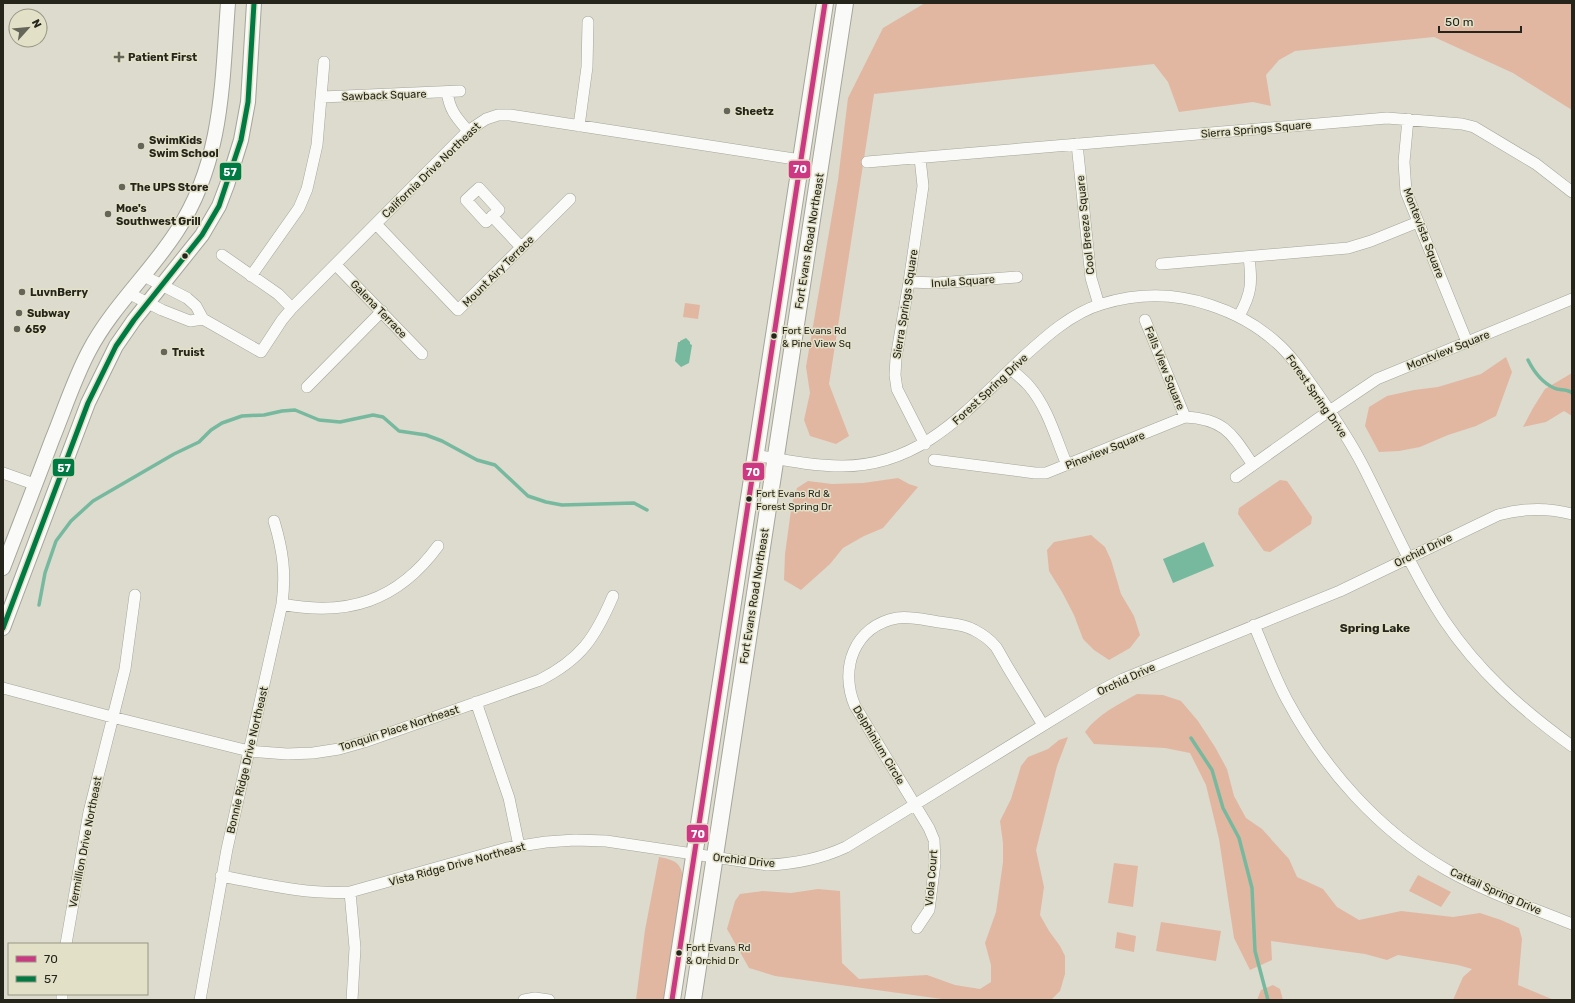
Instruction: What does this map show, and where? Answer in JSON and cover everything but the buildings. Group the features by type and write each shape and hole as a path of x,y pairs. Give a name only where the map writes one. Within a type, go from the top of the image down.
{"main road":[{"name":"Fort Evans Road Northeast","path":"672,1000 825,3"},
{"name":"Fort Evans Road Northeast","path":"693,1000 846,3"},
{"path":"801,160 806,164 809,171 804,235 805,271"}],"street":[{"path":"3,568 73,384 89,351 128,293 144,276 177,232 189,212 201,186 212,148 221,99 228,3"},
{"path":"3,628 88,403 116,346 205,229 219,206 235,164 248,102 254,3"},
{"path":"579,126 587,67 588,22"},
{"path":"251,276 304,199 317,145 324,62"},
{"name":"Sawback Square","path":"322,97 460,91"},
{"path":"447,92 450,107 455,116 468,131"},
{"name":"California Drive Northeast","path":"203,319 261,352 282,320 292,308 468,131 486,118 498,115 510,115 801,160"},
{"name":"Sierra Springs Square","path":"868,162 1387,118 1462,124 1474,127 1536,164 1572,192"},
{"name":"Montevista Square","path":"1408,119 1404,162 1406,192 1467,342"},
{"name":"Cool Breeze Square","path":"1077,144 1091,278 1099,305"},
{"name":"Sierra Springs Square","path":"920,158 923,186 896,358 895,375 897,388 925,444"},
{"name":"Mount Airy Terrace","path":"376,224 458,310 570,199"},
{"path":"492,216 522,247"},
{"path":"1161,264 1348,248 1372,241 1418,222"},
{"path":"222,255 278,294 292,308"},
{"path":"1239,316 1248,301 1251,278 1249,257"},
{"name":"Galena Terrace","path":"336,265 422,354"},
{"path":"128,293 190,321 203,319 196,306 187,298 144,276"},
{"name":"Inula Square","path":"909,282 937,283 1017,277"},
{"name":"Forest Spring Drive","path":"755,455 823,466 868,464 890,459 925,444 954,423 1046,336 1063,324 1099,305 1120,299 1143,296 1178,296 1203,302 1239,316 1261,330 1278,344 1301,370 1346,436 1425,590 1464,648 1505,693 1534,718 1572,746"},
{"name":"Montview Square","path":"1329,410 1377,379 1572,300"},
{"path":"307,387 382,311"},
{"name":"Falls View Square","path":"1145,320 1185,417"},
{"path":"1011,369 1029,386 1045,411 1067,465"},
{"path":"1236,477 1329,410"},
{"name":"Pineview Square","path":"934,460 1035,473 1050,472 1185,417 1202,418 1222,426 1233,435 1253,465"},
{"path":"3,473 34,484"},
{"name":"Orchid Drive","path":"694,854 767,864 788,864 807,861 828,855 846,847 1094,694 1123,679 1340,590 1498,514 1515,510 1536,508 1572,514"},
{"name":"Bonnie Ridge Drive Northeast","path":"200,1000 221,876 282,604 284,568 282,547 274,521"},
{"path":"282,604 302,608 323,609 345,607 363,603 399,586 429,559 438,546"},
{"name":"Vermillion Drive Northeast","path":"66,943 88,812 125,669 135,595"},
{"name":"Tonquin Place Northeast","path":"3,688 249,751 287,754 313,753 339,749 364,742 540,680 557,671 572,660 584,648 595,633 613,596"},
{"name":"Delphinium Circle","path":"916,804 855,706 850,694 848,669 851,657 856,646 873,628 890,620 910,617 961,625 974,630 995,646 1043,725"},
{"name":"Cattail Spring Drive","path":"1254,625 1287,699 1306,732 1328,764 1350,791 1376,817 1404,840 1448,870 1479,886 1572,924"},
{"path":"476,702 509,798 519,846"},
{"name":"Viola Court","path":"916,804 934,840 935,853 928,910 917,928"},
{"name":"Vista Ridge Drive Northeast","path":"221,876 313,892 331,893 350,892 519,846 546,842 575,840 606,841 694,854"},
{"path":"350,892 355,948 352,1000"},
{"path":"524,1000 536,998 549,1000"}],"shaded area":[{"path":"925,3 1572,3 1572,110 1513,73 1434,37 1295,51 1279,60 1266,75 1271,106 1253,102 1179,112 1168,82 1154,64 874,94 829,384 849,436 836,444 810,436 804,420 810,393 806,367 838,180 848,98 883,28"},
{"path":"685,303 700,305 698,319 683,317"},
{"path":"686,338 692,345 689,363 681,367 675,361 678,342"},
{"path":"1506,357 1512,372 1496,416 1476,426 1448,435 1420,447 1399,451 1379,452 1365,426 1369,407 1387,396 1414,390 1438,387 1481,374"},
{"path":"1572,373 1572,416 1564,411 1546,422 1523,427 1545,389"},
{"path":"898,478 918,487 883,528 864,536 843,548 830,564 801,590 784,580 785,554 792,503 797,488 808,481 832,484 863,483"},
{"path":"1280,480 1287,481 1312,517 1311,524 1270,552 1264,551 1238,514 1239,508"},
{"path":"1091,535 1105,547 1111,560 1121,594 1134,616 1140,635 1130,648 1109,660 1094,650 1083,639 1074,615 1049,571 1047,550 1054,542"},
{"path":"1204,542 1214,566 1173,583 1163,559"},
{"path":"1137,694 1163,695 1181,701 1198,721 1215,747 1227,769 1234,796 1246,818 1262,829 1289,859 1297,877 1323,889 1337,907 1359,920 1401,911 1453,917 1480,913 1501,920 1519,928 1522,939 1518,985 1554,1000 1453,1000 1463,977 1472,969 1458,965 1398,955 1387,960 1365,954 1271,941 1272,960 1250,970 1234,938 1219,839 1206,785 1190,753 1165,748 1094,744 1085,732 1102,715"},
{"path":"1068,737 1057,766 1036,850 1044,887 1040,915 1065,956 1065,974 1060,991 1051,1000 949,1000 775,976 749,968 727,929 735,901 740,894 763,891 791,893 818,889 840,891 842,963 859,979 927,975 955,985 980,989 991,982 991,965 985,943 996,912 1003,862 1003,843 1000,821 1011,799 1021,766 1028,757 1048,749 1059,740"},
{"path":"659,857 668,859 678,864 683,876 664,1000 636,1000 645,930"},
{"path":"1114,863 1138,866 1133,907 1108,903"},
{"path":"1418,875 1451,892 1441,907 1409,891"},
{"path":"1161,922 1221,931 1216,961 1156,951"},
{"path":"1117,932 1136,936 1134,952 1115,948"},
{"path":"1273,985 1280,989 1283,1000 1257,1000 1261,990"}],"waterway":[{"path":"1528,360 1535,373 1545,383 1554,388 1572,393"},
{"path":"39,605 45,573 56,541 71,521 93,501 174,454 199,442 211,430 222,423 242,416 264,415 295,410 319,420 340,422 373,415 383,417 399,431 426,435 442,441 477,460 495,465 528,496 562,505 634,503 647,510"},
{"path":"1191,738 1212,770 1223,808 1239,838 1252,888 1255,951 1268,1000"}],"transit line":[{"name":"57","path":"3,628 88,403 116,346 134,320 202,235 219,206 241,140 248,102 254,3"},
{"name":"70","path":"672,1000 825,3"}],"place":[{"name":"Patient First","path":"119,57"},
{"name":"Sheetz","path":"727,111"},
{"name":"SwimKids Swim School","path":"141,146"},
{"name":"The UPS Store","path":"122,187"},
{"name":"Moe's Southwest Grill","path":"108,214"},
{"name":"LuvnBerry","path":"22,292"},
{"name":"Subway","path":"19,313"},
{"name":"659","path":"17,329"},
{"name":"Fort Evans Rd & Pine View Sq","path":"774,336"},
{"name":"Truist","path":"164,352"},
{"name":"Fort Evans Rd & Forest Spring Dr","path":"749,499"},
{"name":"Fort Evans Rd & Orchid Dr","path":"679,953"}],"district":[{"name":"Spring Lake","path":"1375,628"}]}
